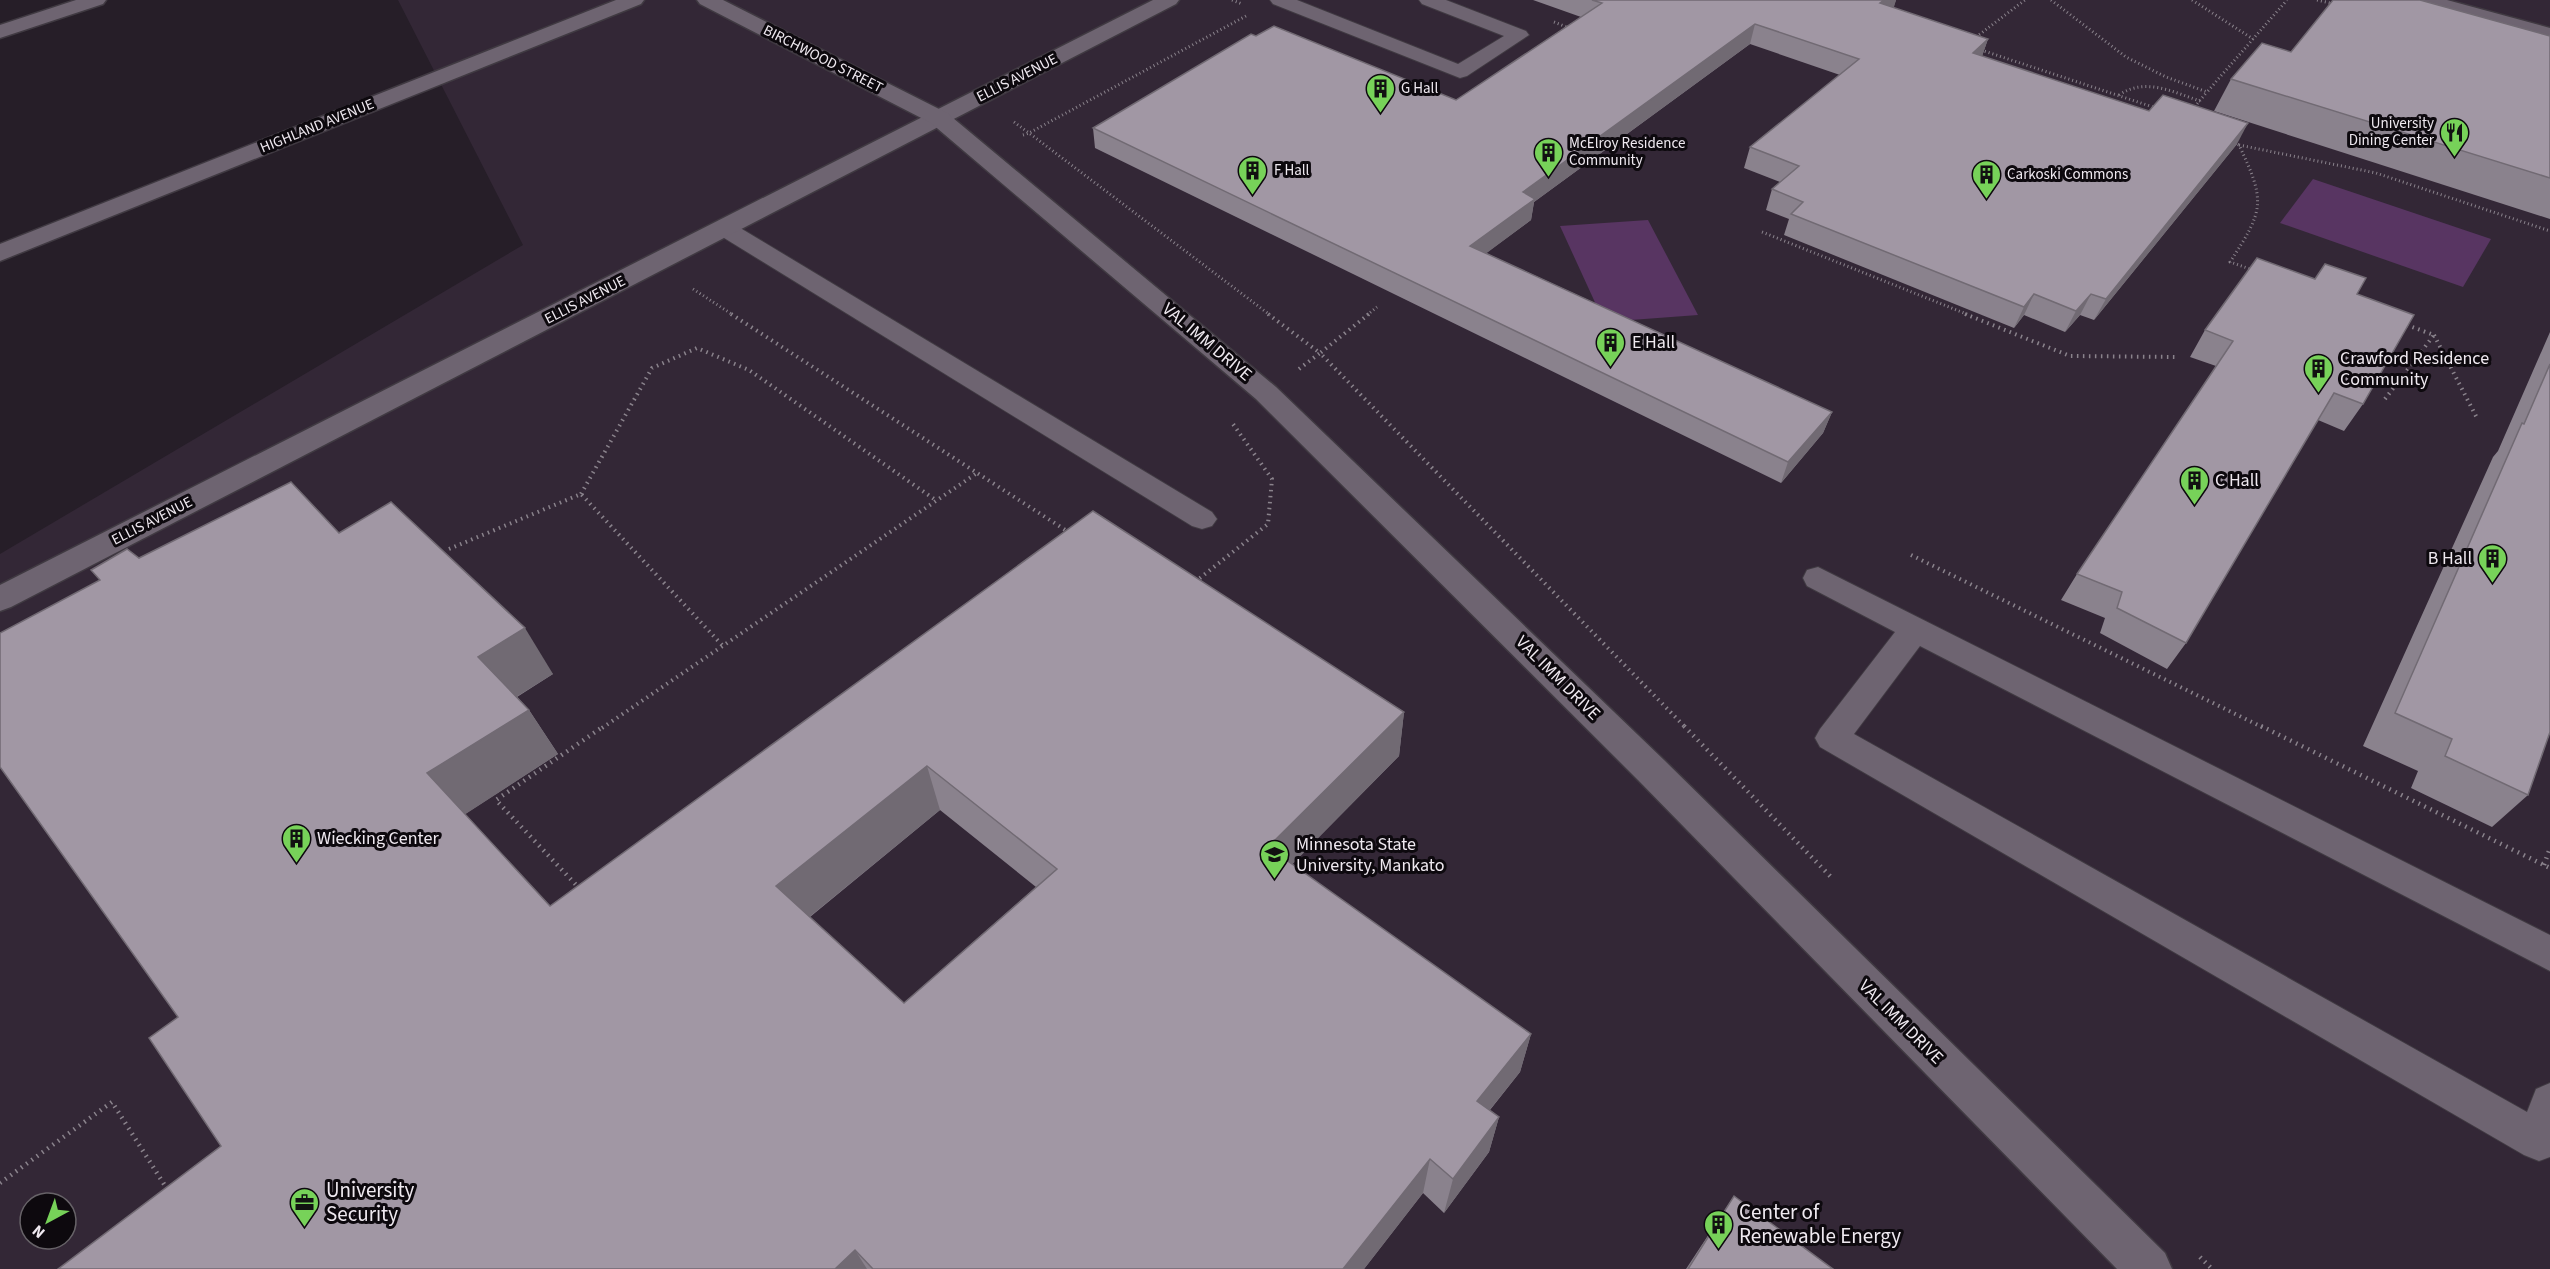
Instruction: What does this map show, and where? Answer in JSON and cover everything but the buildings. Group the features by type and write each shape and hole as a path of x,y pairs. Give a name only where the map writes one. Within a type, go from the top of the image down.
{"street":[{"path":"0,32 96,0"},
{"name":"HIGHLAND AVENUE","path":"0,253 634,0"},
{"name":"BIRCHWOOD STREET","path":"707,0 939,118"},
{"name":"ELLIS AVENUE","path":"0,599 1169,0"},
{"path":"2424,0 2550,34"},
{"name":"VAL IMM DRIVE","path":"939,118 1266,393 1651,770 2149,1269"}],"lane":[{"path":"1280,0 1460,72 1519,35 1430,0"},
{"path":"724,228 1202,519"},
{"path":"1818,578 2550,954"},
{"path":"1915,628 1832,738 2539,1141 2550,1103"}],"path":[{"path":"1974,39 2025,0"},
{"path":"2051,0 2103,42 2134,61 2168,79 2207,92"},
{"path":"2192,0 2253,39"},
{"path":"2184,118 2287,0"},
{"path":"1256,11 1029,133 1320,353 1377,307"},
{"path":"1977,49 2164,110"},
{"path":"2119,96 2127,87 2138,85 2200,101"},
{"path":"2230,141 2239,145 2376,173 2550,231"},
{"path":"2239,145 2256,180 2262,207 2250,232 2230,262 2262,273"},
{"path":"1762,232 2070,356 2176,357"},
{"path":"684,283 1075,537"},
{"path":"2401,323 2434,336 2478,420"},
{"path":"2385,399 2434,336"},
{"path":"449,549 580,494 652,368 697,348 750,370 937,501"},
{"path":"1190,586 1268,524 1272,479 1229,418"},
{"path":"583,891 496,800 977,473"},
{"path":"580,494 723,646"},
{"path":"1911,555 2550,868"},
{"path":"2544,865 2550,848"},
{"path":"0,1183 112,1102 171,1196 163,1202"}],"shaded area":[{"name":"Minnesota State University, Mankato","path":"398,0 2550,0 2550,1269 0,1269 0,554 523,245"},
{"path":"2313,179 2491,239 2463,287 2280,223"},
{"path":"1648,220 1698,315 1604,322 1560,226"}],"place":[{"name":"G Hall","path":"1380,114"},
{"name":"University Dining Center","path":"2455,158"},
{"name":"McElroy Residence Community","path":"1548,178"},
{"name":"F Hall","path":"1253,196"},
{"name":"Carkoski Commons","path":"1986,200"},
{"name":"E Hall","path":"1611,368"},
{"name":"Crawford Residence Community","path":"2319,394"},
{"name":"C Hall","path":"2194,506"},
{"name":"B Hall","path":"2493,584"},
{"name":"Wiecking Center","path":"296,864"},
{"name":"Minnesota State University, Mankato","path":"1275,880"},
{"name":"University Security","path":"305,1228"},
{"name":"Center of Renewable Energy","path":"1718,1250"}]}
